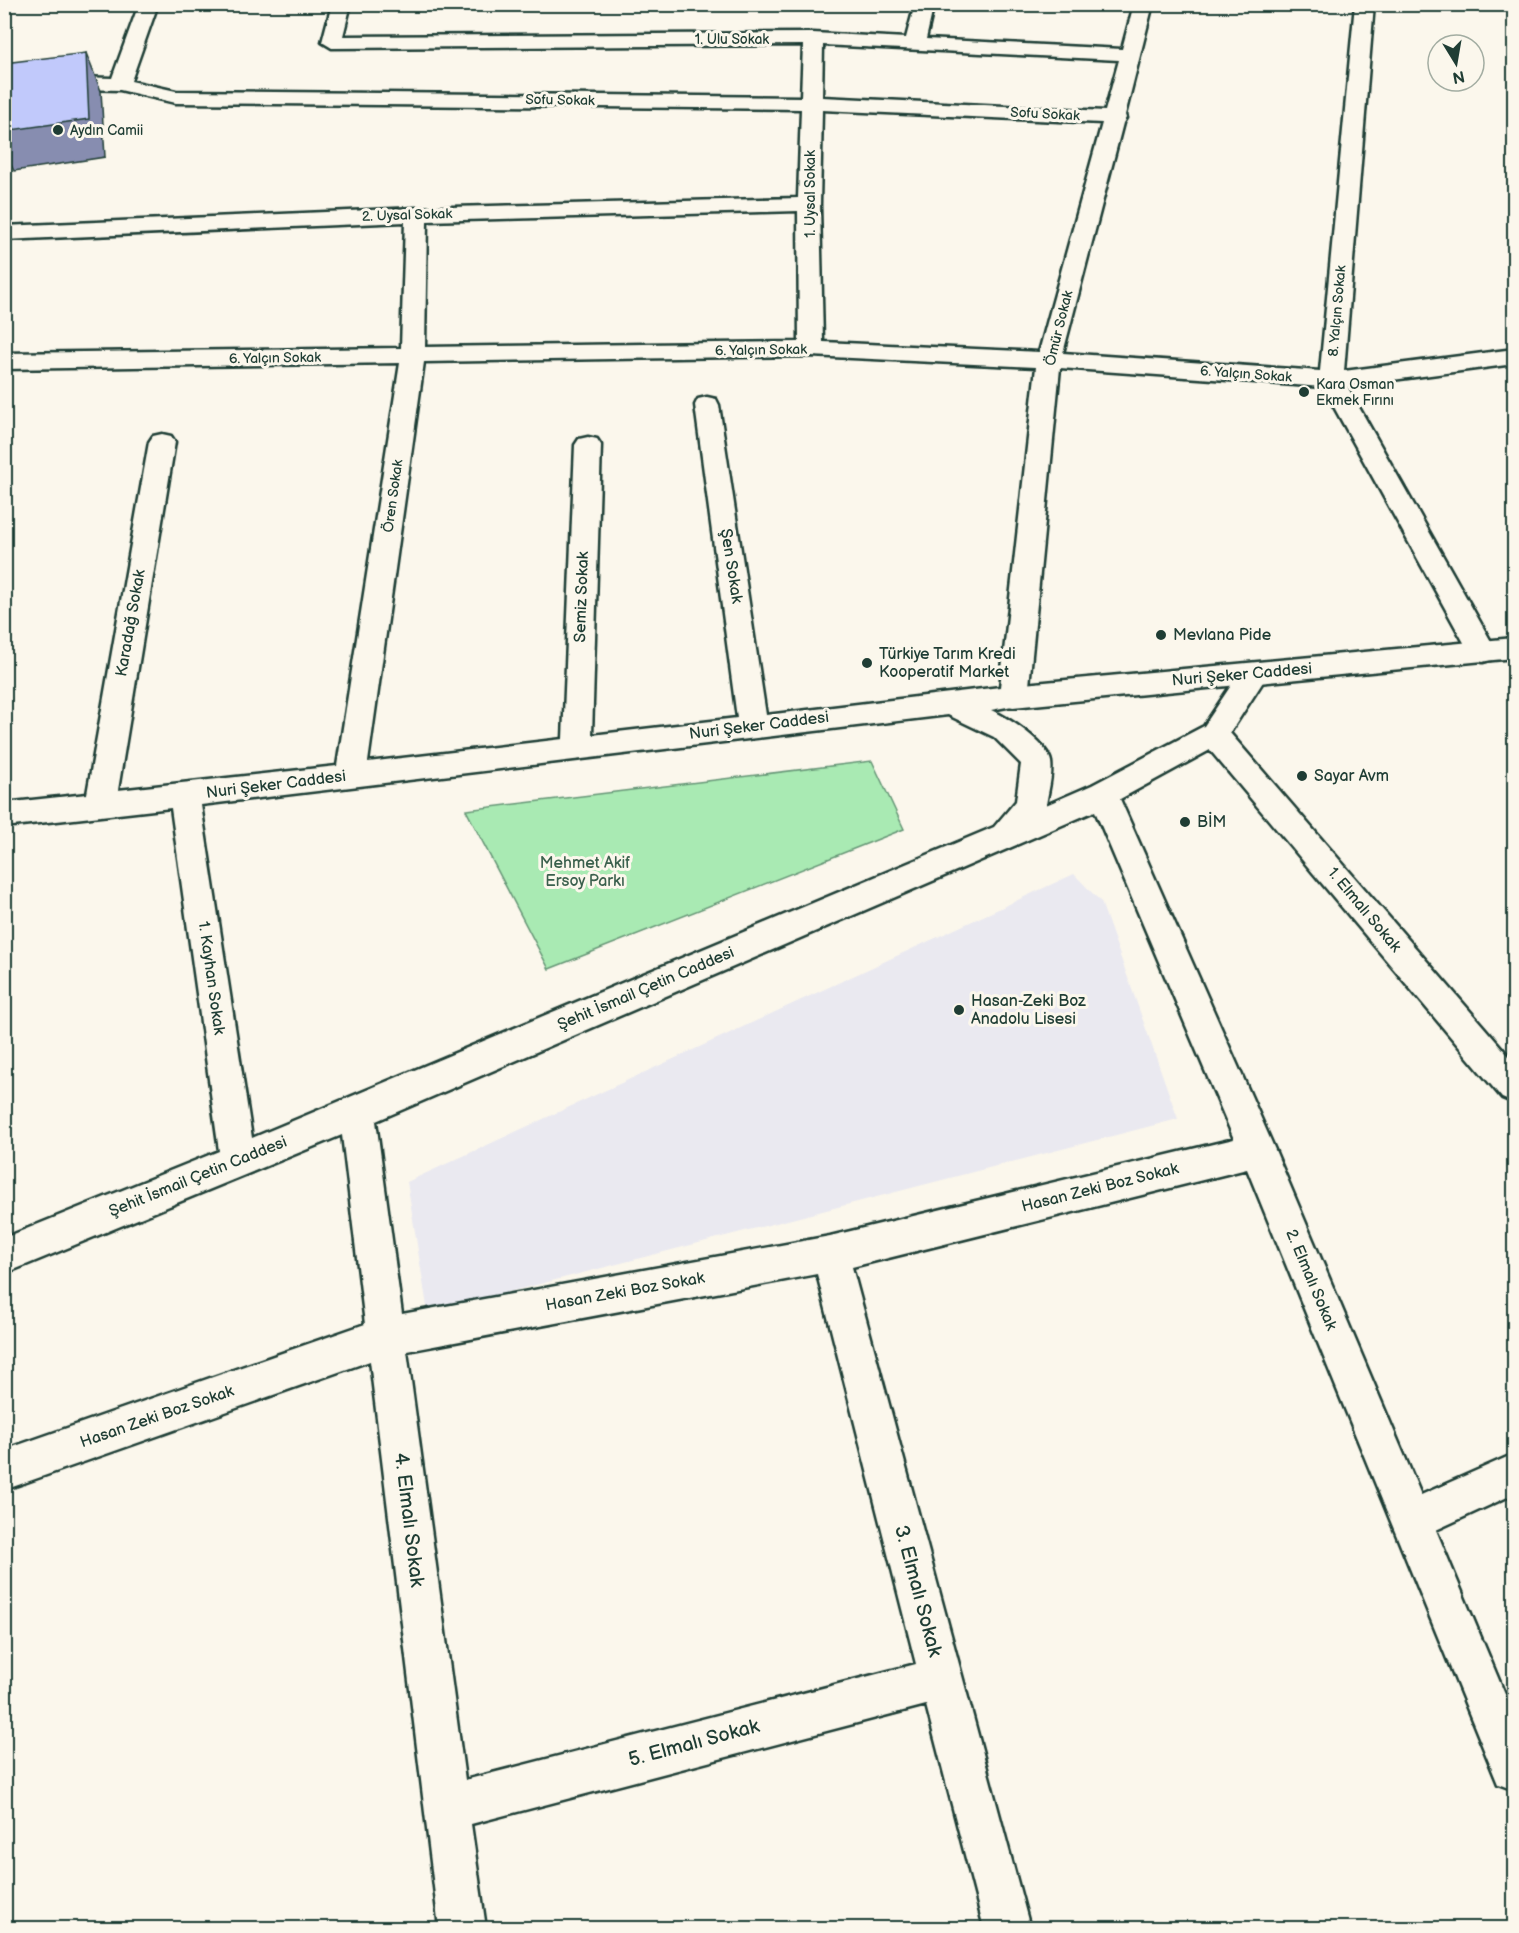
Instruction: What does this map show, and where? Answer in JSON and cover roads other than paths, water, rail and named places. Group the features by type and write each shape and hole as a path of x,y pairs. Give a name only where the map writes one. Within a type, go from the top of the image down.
{"street":[{"path":"120,84 149,4"},
{"name":"1. Ulu Sokak","path":"342,4 332,42 813,39 915,42 1131,55"},
{"path":"915,42 925,4"},
{"name":"Ömür Sokak","path":"1013,696 1049,360 1116,117 1144,4"},
{"name":"8. Yalçın Sokak","path":"1365,4 1331,380 1483,652"},
{"name":"1. Uysal Sokak","path":"811,349 809,204 813,39"},
{"name":"Sofu Sokak","path":"4,81 120,84 176,97 810,103 1116,117"},
{"name":"2. Uysal Sokak","path":"4,233 417,215 809,204"},
{"name":"Ören Sokak","path":"351,776 414,357 417,215"},
{"name":"6. Yalçın Sokak","path":"4,361 414,357 811,349 1049,360 1331,380 1515,357"},
{"name":"Şen Sokak","path":"707,405 753,727"},
{"name":"Karadağ Sokak","path":"100,804 162,442"},
{"name":"Semiz Sokak","path":"577,749 588,445"},
{"name":"Nuri Şeker Caddesi","path":"4,815 351,776 1013,696 1515,648"},
{"name":"Şehit İsmail Çetin Caddesi","path":"4,1256 357,1112 1103,794 1214,734 1254,674"},
{"path":"950,703 1005,729 1036,761 1031,805 1002,839"},
{"name":"1. Elmalı Sokak","path":"1214,734 1515,1087"},
{"name":"2. Elmalı Sokak","path":"1103,794 1257,1150 1515,1768"},
{"name":"1. Kayhan Sokak","path":"184,795 237,1161"},
{"name":"4. Elmalı Sokak","path":"357,1112 462,1929"},
{"name":"Hasan Zeki Boz Sokak","path":"4,1470 385,1336 830,1254 1257,1150"},
{"name":"3. Elmalı Sokak","path":"830,1254 1007,1929"},
{"path":"1411,1520 1515,1474"},
{"name":"5. Elmalı Sokak","path":"446,1808 941,1679"}],"place":[{"name":"Aydın Camii","path":"58,130"},
{"name":"Kara Osman Ekmek Fırını","path":"1304,392"},
{"name":"Mevlana Pide","path":"1161,635"},
{"name":"Türkiye Tarım Kredi Kooperatif Market","path":"867,663"},
{"name":"Sayar Avm","path":"1302,776"},
{"name":"BİM","path":"1185,822"},
{"name":"Hasan-Zeki Boz Anadolu Lisesi","path":"959,1010"}],"park label":[{"name":"Mehmet Akif Ersoy Parkı","path":"585,872"}]}
